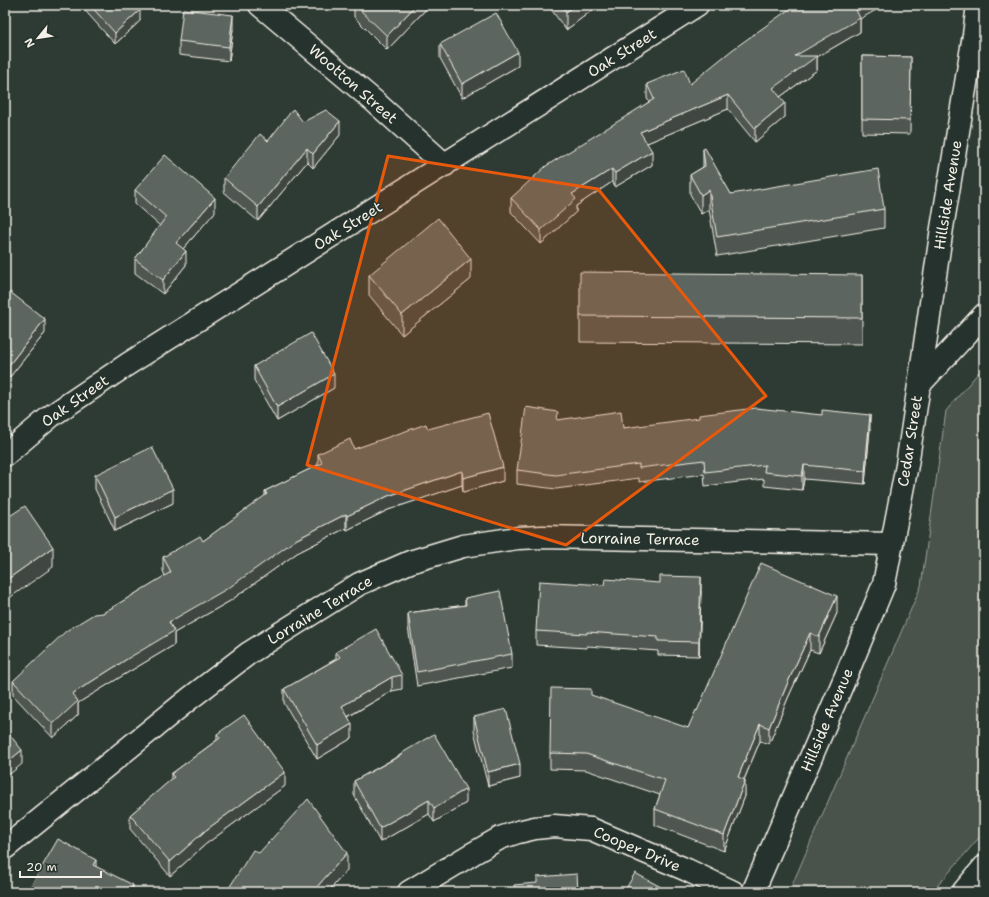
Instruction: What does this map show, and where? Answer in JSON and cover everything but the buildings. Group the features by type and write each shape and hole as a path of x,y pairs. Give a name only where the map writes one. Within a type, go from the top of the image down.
{"street":[{"name":"Wootton Street","path":"260,5 374,101 445,165"},
{"name":"Oak Street","path":"6,452 51,416 128,364 697,5"},
{"name":"Hillside Avenue","path":"919,385 941,235 978,5"},
{"name":"Cedar Street","path":"892,544 907,465 919,385 984,315"},
{"name":"Lorraine Terrace","path":"5,848 189,699 249,653 359,584 410,562 463,546 518,538 542,537 892,544"},
{"name":"Hillside Avenue","path":"753,892 884,584 892,544"},
{"name":"Cooper Drive","path":"409,892 500,838 536,828 554,826 591,829 687,870 733,892"},
{"path":"963,892 984,867"}],"highlighted area":[{"path":"388,156 598,189 766,396 566,545 307,465"}],"shaded area":[{"path":"984,366 984,832 932,892 789,892 921,586 946,411"}]}
